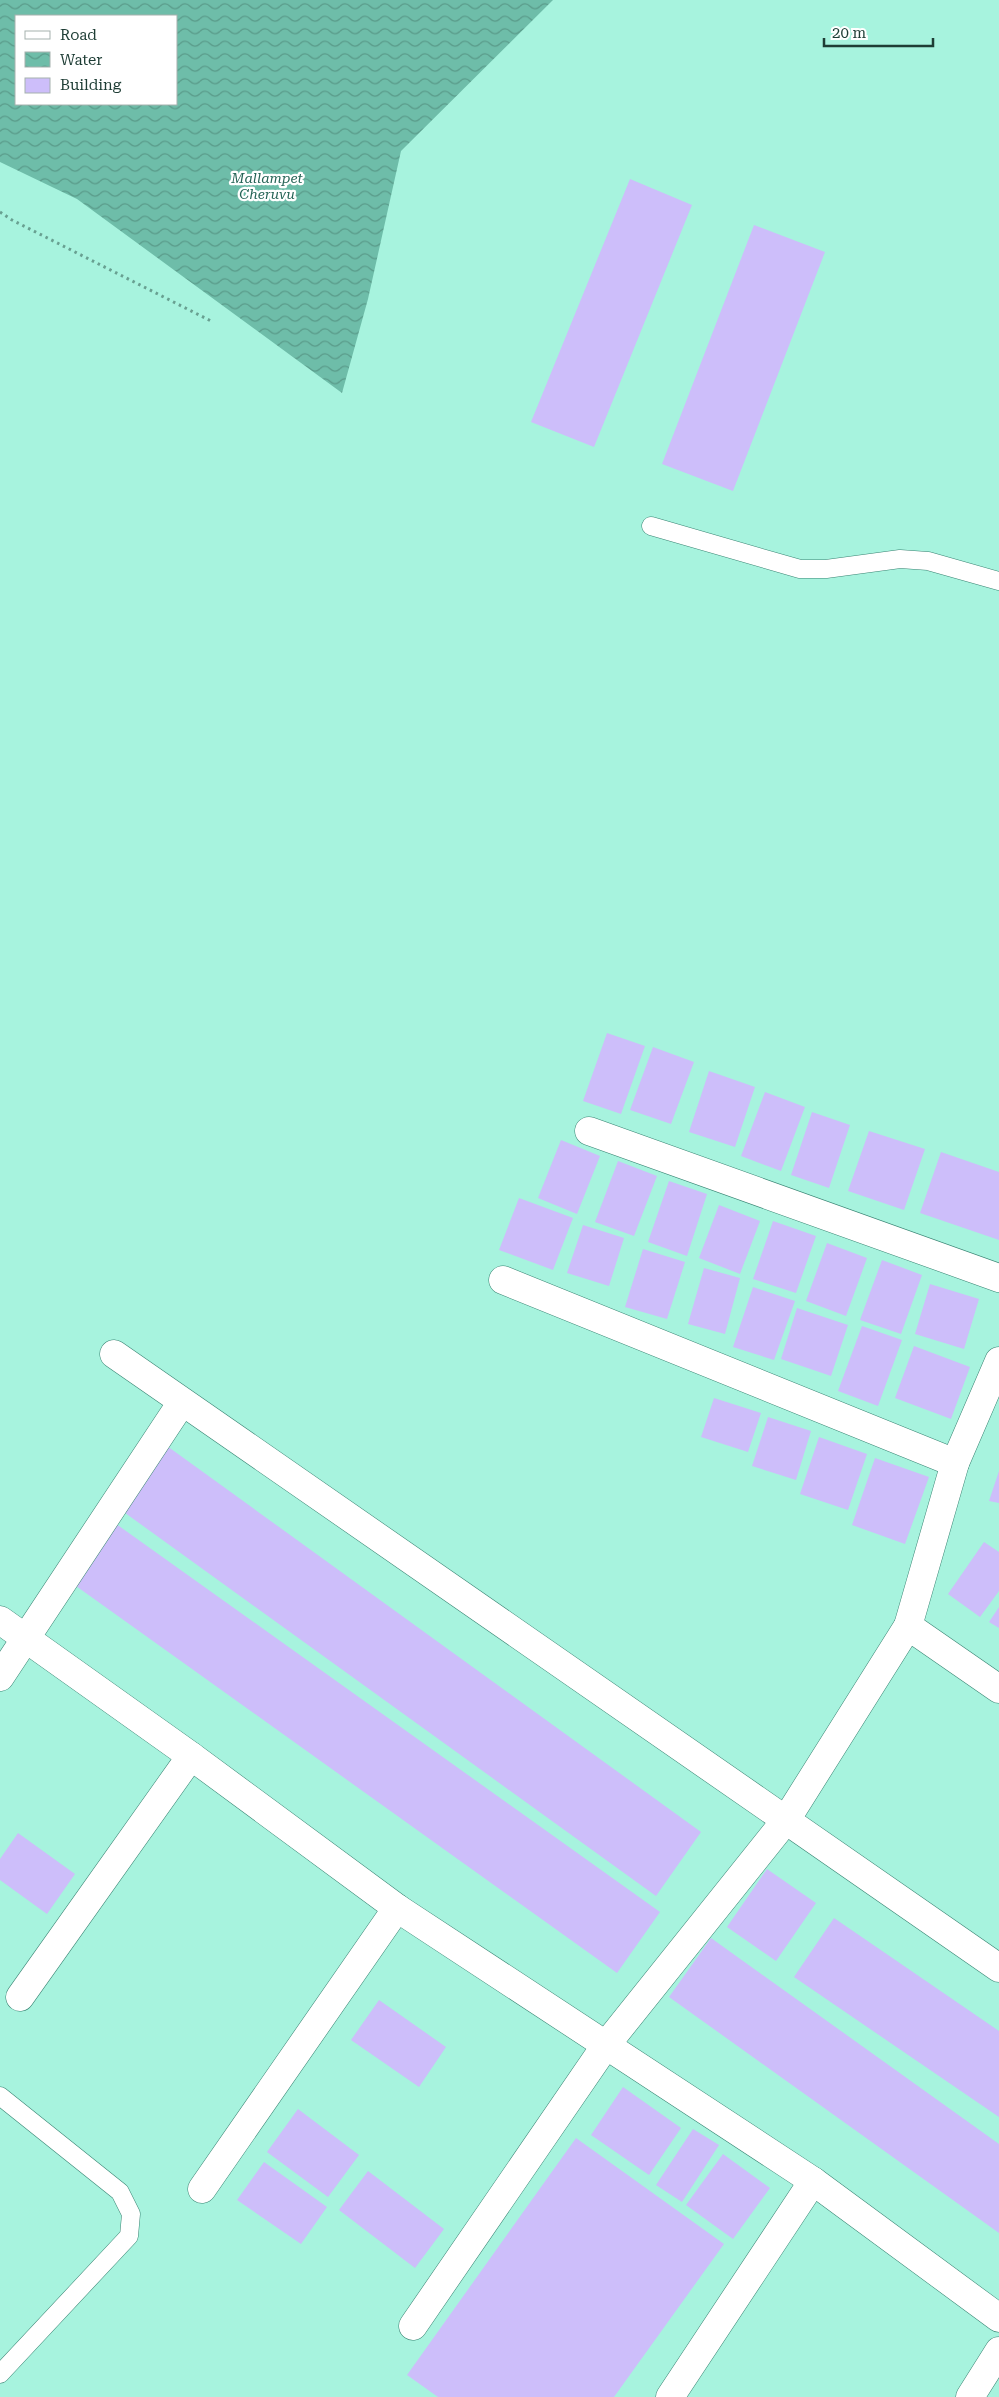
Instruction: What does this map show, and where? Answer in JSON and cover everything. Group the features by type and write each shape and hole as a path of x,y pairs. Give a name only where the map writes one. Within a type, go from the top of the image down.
{"street":[{"path":"590,1131 999,1278"},
{"path":"503,1280 955,1463"},
{"path":"114,1354 999,1968"},
{"path":"413,2326 606,2045 786,1820 908,1626 955,1463 999,1360"},
{"path":"0,1677 182,1402"},
{"path":"0,1620 191,1756 397,1908 813,2181 999,2318"},
{"path":"908,1626 999,1689"},
{"path":"20,1997 191,1756"},
{"path":"202,2189 397,1908"},
{"path":"670,2397 813,2181"},
{"path":"970,2397 999,2351"}],"lane":[{"path":"651,526 800,569 826,569 900,559 928,561 999,582"},
{"path":"0,2096 120,2192 131,2214 128,2236 0,2374"}],"path":[{"path":"0,212 12,220 211,321"}],"water":[{"name":"Mallampet Cheruvu","path":"0,0 553,0 401,151 368,299 342,393 77,199 0,162"}],"building":[{"path":"630,179 692,205 594,447 531,422"},
{"path":"754,225 825,252 733,491 662,464"},
{"path":"607,1033 645,1046 621,1114 583,1101"},
{"path":"653,1047 694,1062 671,1124 630,1110"},
{"path":"709,1071 755,1087 735,1147 689,1132"},
{"path":"765,1092 805,1107 781,1171 741,1156"},
{"path":"812,1112 850,1125 829,1188 791,1175"},
{"path":"869,1131 925,1149 904,1210 848,1191"},
{"path":"561,1140 600,1156 577,1214 538,1198"},
{"path":"941,1152 999,1172 999,1240 920,1213"},
{"path":"618,1161 657,1176 634,1236 595,1222"},
{"path":"669,1181 707,1194 687,1256 648,1242"},
{"path":"519,1198 573,1218 553,1270 499,1250"},
{"path":"719,1205 760,1221 740,1274 699,1258"},
{"path":"773,1221 816,1236 796,1293 753,1279"},
{"path":"583,1225 624,1238 609,1286 567,1273"},
{"path":"827,1243 867,1258 846,1316 806,1301"},
{"path":"643,1249 685,1262 667,1319 625,1307"},
{"path":"882,1260 922,1275 901,1334 860,1320"},
{"path":"704,1268 740,1278 725,1334 688,1324"},
{"path":"930,1284 979,1299 964,1349 915,1334"},
{"path":"753,1287 795,1301 774,1360 733,1347"},
{"path":"797,1308 848,1325 831,1376 781,1359"},
{"path":"862,1326 902,1340 878,1406 838,1391"},
{"path":"914,1346 970,1367 951,1419 895,1398"},
{"path":"714,1398 761,1413 748,1452 701,1437"},
{"path":"768,1417 811,1431 796,1480 752,1466"},
{"path":"819,1437 867,1454 848,1510 800,1494"},
{"path":"167,1446 701,1832 656,1896 121,1510"},
{"path":"875,1458 929,1477 905,1544 852,1525"},
{"path":"999,1471 999,1503 989,1501"},
{"path":"112,1521 660,1912 617,1973 69,1581"},
{"path":"984,1542 999,1552 999,1591 980,1617 948,1594"},
{"path":"999,1607 999,1628 989,1622"},
{"path":"18,1833 75,1874 47,1914 0,1880 0,1859"},
{"path":"767,1869 816,1903 776,1961 727,1927"},
{"path":"834,1918 999,2031 999,2117 794,1977"},
{"path":"711,1938 999,2144 999,2233 669,1997"},
{"path":"379,2000 446,2047 419,2087 351,2040"},
{"path":"623,2087 681,2128 649,2175 591,2135"},
{"path":"298,2109 359,2155 328,2197 267,2152"},
{"path":"693,2129 719,2145 682,2202 656,2185"},
{"path":"576,2138 724,2244 614,2397 438,2397 407,2375"},
{"path":"723,2154 770,2188 733,2239 686,2205"},
{"path":"264,2162 327,2207 301,2244 237,2200"},
{"path":"368,2171 444,2229 415,2268 339,2210"}]}
